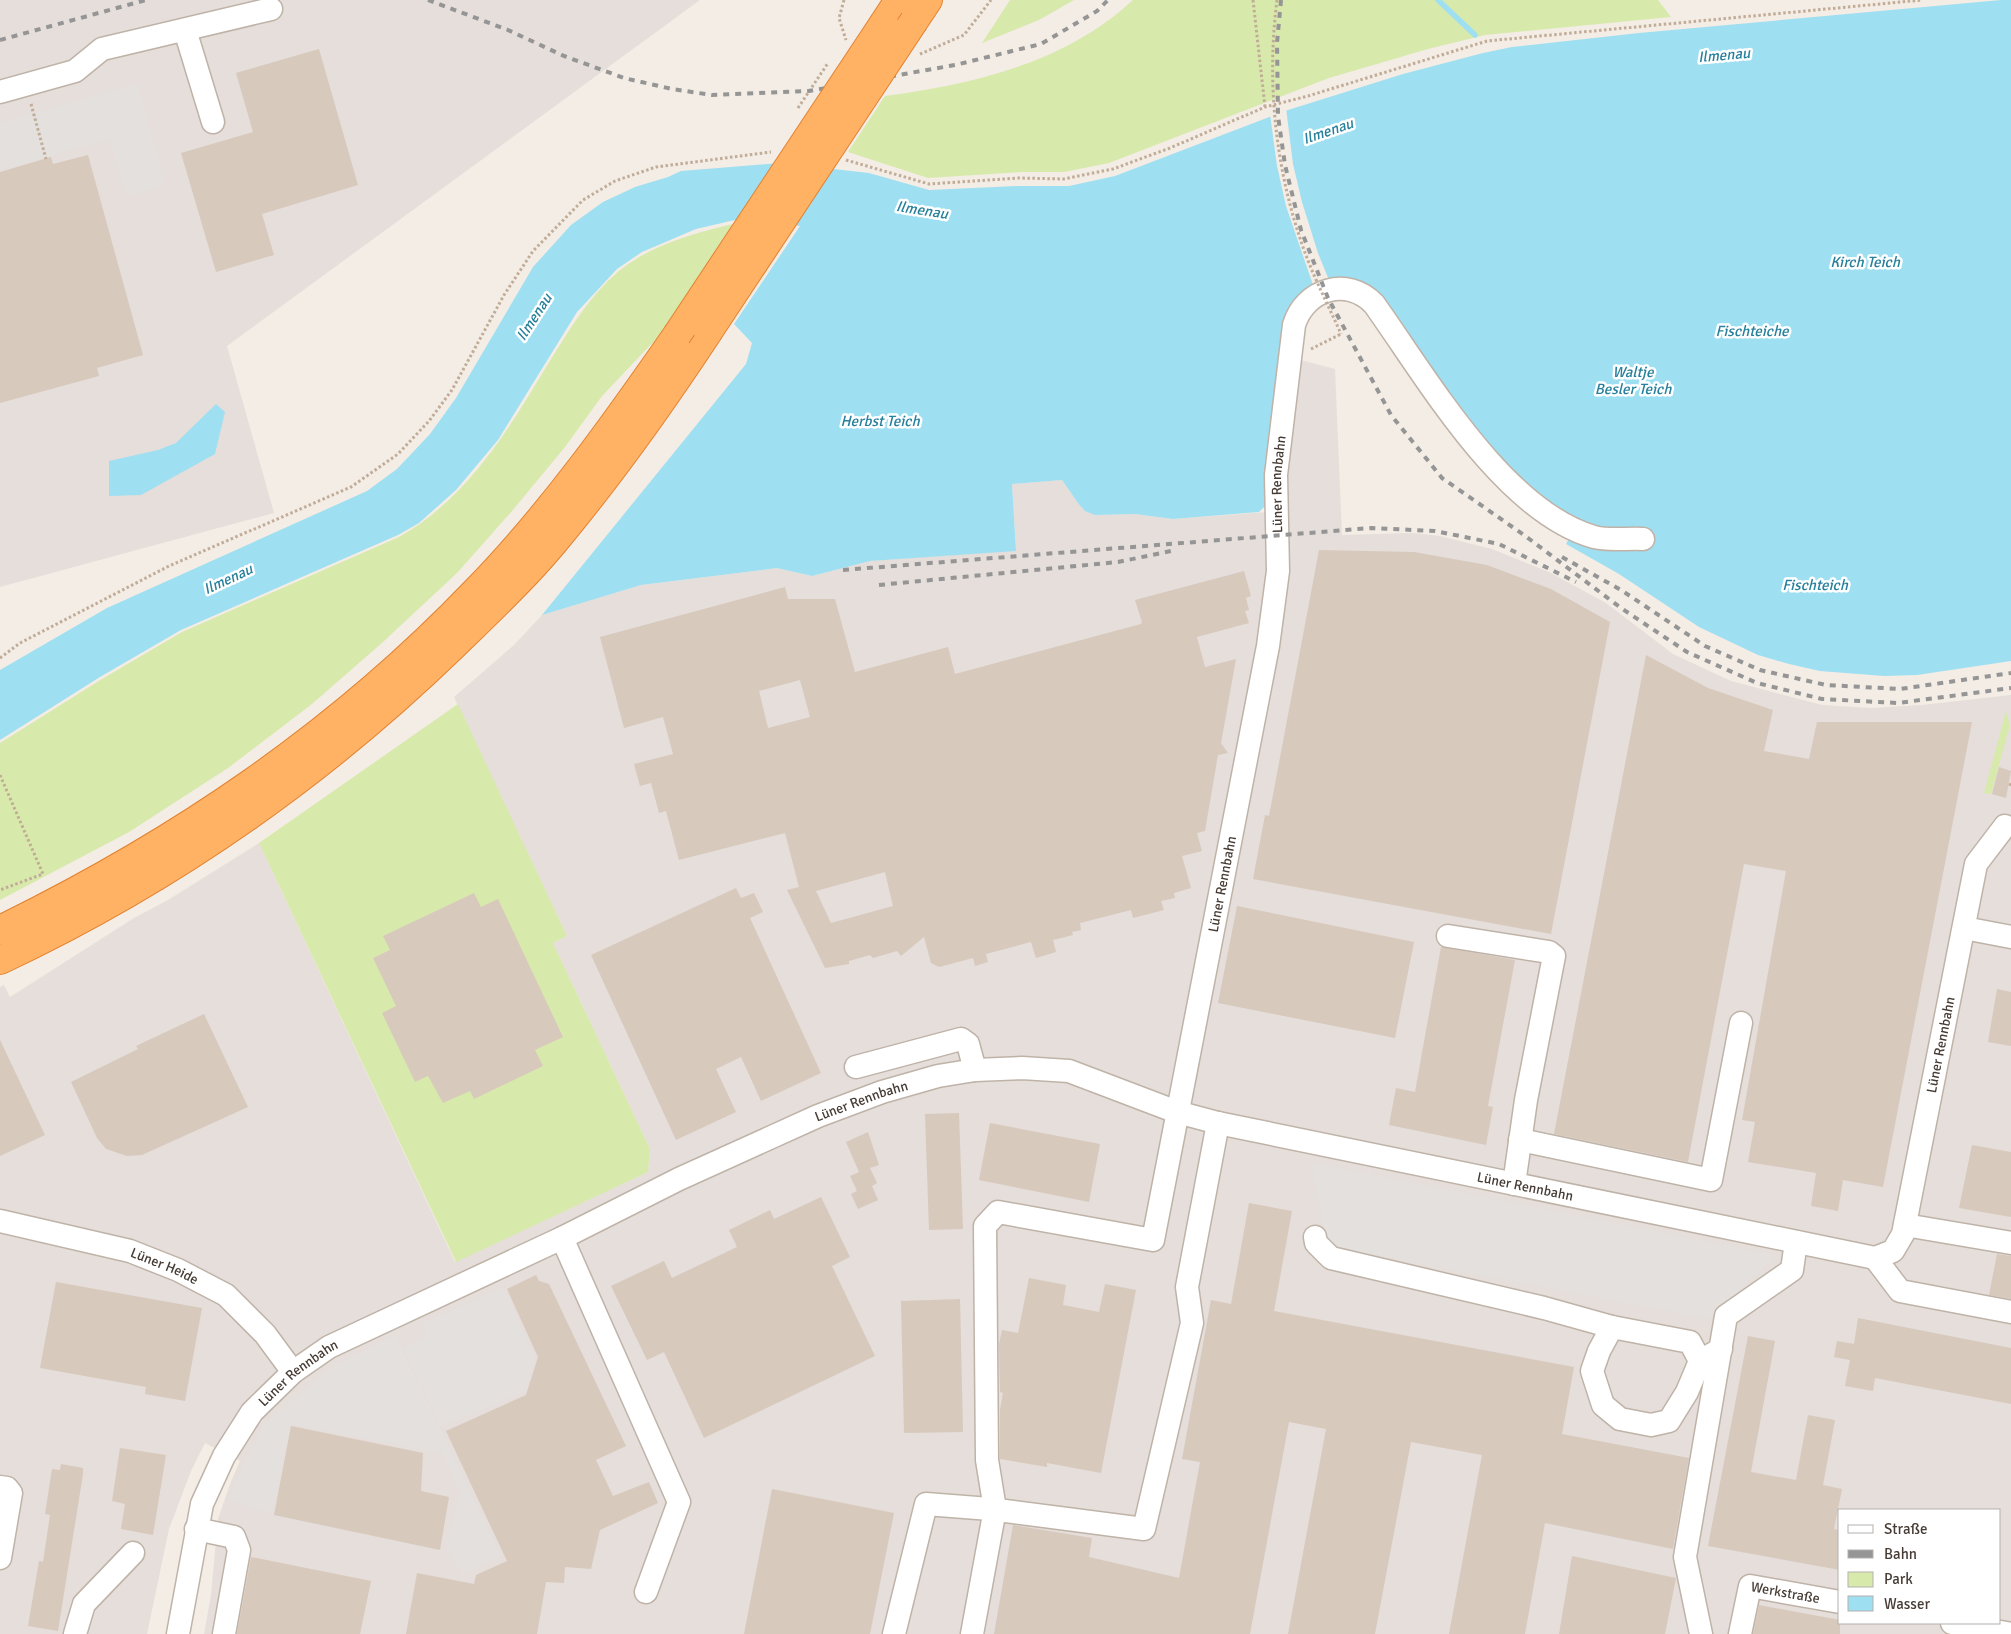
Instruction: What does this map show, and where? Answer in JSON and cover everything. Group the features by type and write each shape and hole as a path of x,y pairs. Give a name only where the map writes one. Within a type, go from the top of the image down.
{"highway":[{"path":"0,930 134,860 244,790 329,725 401,662 476,592 586,464 678,335 884,23 914,7"},
{"path":"0,960 80,921 143,885 227,831 346,743 416,682 493,607 552,544 611,472 650,419 708,332 914,7"}],"street":[{"path":"0,92 75,70 102,49 271,9"},
{"path":"184,30 213,122"},
{"name":"Lüner Rennbahn","path":"1177,1112 1274,608 1278,571 1276,475 1294,325 1302,308 1318,296 1332,289 1351,288 1360,291 1374,304 1480,453 1508,482 1574,530 1596,538 1643,538"},
{"name":"Lüner Rennbahn","path":"178,1634 202,1504 224,1456 252,1412 294,1372 330,1347 562,1238 679,1179 818,1116 882,1092 938,1076 975,1070 1022,1068 1069,1071 1177,1112 1218,1123 1874,1258 1893,1251 1903,1234 1905,1225 1976,864 2005,826"},
{"path":"1964,928 2011,937"},
{"path":"1448,936 1550,952 1554,956 1520,1140 1514,1184"},
{"path":"1520,1140 1711,1180 1741,1023"},
{"path":"856,1067 961,1039 968,1044 975,1070"},
{"path":"972,1634 995,1509 988,1460 985,1226 998,1212 1153,1240 1177,1112"},
{"path":"894,1634 926,1504 995,1509 1144,1529 1192,1323 1187,1287 1218,1123"},
{"name":"Lüner Heide","path":"0,1221 130,1251 178,1270 226,1295 265,1334 294,1372"},
{"path":"1905,1225 2011,1243"},
{"path":"1315,1237 1316,1243 1331,1258 1544,1308 1612,1327 1690,1342 1700,1360"},
{"path":"562,1238 679,1502 646,1592"},
{"path":"1701,1634 1685,1557 1726,1316 1792,1270 1796,1242"},
{"path":"1874,1258 1900,1291 2011,1312"},
{"path":"1612,1327 1599,1351 1592,1371 1603,1405 1620,1419 1651,1425 1669,1421 1687,1392 1700,1360 1721,1349"},
{"path":"0,1487 7,1488 11,1493 0,1558"},
{"path":"196,1529 234,1537 239,1550 224,1634"},
{"path":"75,1634 84,1604 133,1553"},
{"name":"Werkstraße","path":"1740,1634 1750,1586 1838,1602"},
{"path":"1957,1624 2011,1634"}],"path":[{"path":"844,0 839,18 845,40"},
{"path":"914,56 964,35 991,0"},
{"path":"1253,0 1265,107"},
{"path":"1277,0 1273,70 1274,116 1281,166 1290,205 1306,257 1342,334 1316,347"},
{"path":"844,160 929,184 1019,178 1064,179 1113,169 1170,148 1265,107 1308,96 1487,41 1922,0"},
{"path":"26,85 46,159"},
{"path":"0,658 20,643 169,566 351,487 398,454 429,421 452,390 504,295 533,251 583,200 616,181 656,167 772,152"},
{"path":"0,774 43,874 0,890"}],"shaded area":[{"path":"0,0 700,0 227,346 274,513 0,587"},
{"path":"137,84 165,185 127,196 110,139 0,170 0,123"},
{"path":"1297,359 1335,369 1342,535 1413,533 1440,536 1492,549 1549,572 1606,603 1673,654 1731,681 1822,705 1871,708 1922,705 2011,695 2011,1634 204,1634 211,1595 218,1519 240,1461 205,1443 191,1471 169,1529 147,1634 0,1634 0,987 4,985 10,997 134,918 168,900 259,843 455,1262 648,1172 650,1149 553,943 567,936 454,697 514,645 542,615 641,585 777,568 812,576 870,561 1016,550 1012,484 1062,480 1078,503 1095,515 1135,514 1173,519 1283,511"},
{"path":"1311,1163 1775,1255 1711,1319 1328,1246"},
{"path":"504,1287 535,1359 525,1391 441,1427 404,1349 428,1336 423,1323"},
{"path":"395,1335 501,1556 462,1573 447,1548 460,1491 443,1453 290,1424 272,1515 228,1498 264,1424 335,1365"}],"green space":[{"path":"1010,0 1074,0 1039,20 982,43"},
{"path":"1133,0 1658,0 1671,17 1485,35 1428,49 1329,78 1109,163 1064,172 1020,172 928,178 848,152 885,96 952,85 985,77 1048,55 1078,40 1106,22"},
{"path":"733,224 659,336 602,396 565,447 457,573 383,642 312,704 228,768 129,832 0,900 0,743 102,679 182,632 399,537 424,521 466,483 484,461 518,413 588,303 608,281 631,262 659,247 703,231"},
{"path":"458,704 567,936 553,943 650,1149 648,1172 456,1262 259,843"},
{"path":"2006,711 2010,725 1991,794 1984,793"}],"water":[{"name":"Fischteiche","path":"2011,0 2011,661 1917,675 1884,676 1820,671 1758,655 1699,627 1619,574 1566,544 1577,524 1555,510 1494,458 1380,299 1305,296 1267,504 1259,512 1173,519 1135,514 1095,515 1085,511 1062,480 1012,484 1016,551 870,561 812,576 777,568 641,585 542,615 746,364 752,343 734,324 800,226 735,220 696,229 642,252 617,269 577,312 498,440 456,490 419,523 398,535 181,630 100,677 0,740 0,670 107,608 367,491 397,469 430,434 456,398 533,267 571,225 603,202 635,187 681,171 780,163 869,173 929,190 1069,186 1115,176 1288,110 1403,74 1512,47 1639,33"},
{"path":"216,404 225,412 215,454 141,495 109,496 109,461 158,450 176,443"}],"pier":[{"path":"1286,108 1293,164 1302,202 1318,253 1331,285 1313,285 1286,206 1277,166 1270,114"}],"building":[{"path":"319,49 358,185 262,214 274,255 216,272 181,153 253,132 236,73"},
{"path":"88,155 143,355 97,368 99,376 0,403 0,172 51,157 53,164"},
{"path":"1319,550 1414,552 1487,565 1551,589 1610,622 1551,934 1253,879 1265,815 1269,816"},
{"path":"1244,571 1251,596 1246,598 1249,610 1245,611 1249,623 1197,637 1205,667 1236,659 1221,743 1228,753 1218,755 1205,831 1197,833 1202,851 1182,856 1191,888 1174,893 1175,898 1161,901 1164,910 1133,918 1131,910 1080,923 1081,930 1072,932 1073,935 1053,940 1056,952 1036,958 1031,942 986,954 988,962 975,966 973,958 939,967 931,963 924,937 901,956 897,951 873,958 870,955 849,961 849,964 825,968 787,890 799,887 785,833 679,860 666,811 659,813 651,783 640,786 634,764 673,754 663,717 624,728 600,637 785,587 788,599 835,599 855,672 948,647 955,674 1141,624 1135,600","holes":["800,680 810,717 768,728 759,691","885,872 893,906 831,923 816,891"]},
{"path":"1646,655 1708,688 1773,710 1764,751 1809,759 1817,722 1972,722 1883,1187 1843,1180 1838,1211 1811,1206 1816,1173 1748,1162 1755,1122 1742,1120 1786,871 1744,864 1688,1162 1554,1134"},
{"path":"1999,767 2011,771 2006,798 1992,794"},
{"path":"736,888 741,898 754,893 763,912 750,918 821,1073 761,1101 741,1057 716,1069 736,1112 676,1140 591,955"},
{"path":"474,893 481,907 498,899 563,1037 535,1050 543,1066 474,1099 470,1091 443,1103 428,1076 415,1082 382,1013 396,1006 373,958 390,950 383,936"},
{"path":"1237,906 1414,942 1395,1038 1218,1003"},
{"path":"1441,947 1515,960 1488,1106 1493,1107 1486,1145 1389,1125 1396,1088 1415,1092"},
{"path":"1997,989 2011,992 2011,1046 1988,1042"},
{"path":"204,1014 248,1107 142,1155 127,1156 106,1149 97,1138 71,1082 138,1049 136,1046"},
{"path":"0,1040 45,1135 0,1156"},
{"path":"959,1113 963,1229 929,1230 925,1114"},
{"path":"990,1123 1100,1144 1089,1202 979,1180"},
{"path":"868,1132 879,1165 870,1168 877,1183 872,1186 878,1200 858,1209 851,1194 857,1191 850,1176 859,1172 846,1142"},
{"path":"1972,1145 2011,1152 2011,1217 1959,1208"},
{"path":"821,1197 850,1257 832,1266 875,1356 704,1438 664,1352 647,1360 611,1286 664,1261 672,1278 737,1247 729,1230 770,1210 774,1219"},
{"path":"1249,1203 1292,1211 1274,1311 1574,1367 1562,1434 1689,1458 1673,1549 1545,1523 1525,1634 1449,1634 1482,1455 1411,1442 1375,1634 1288,1634 1326,1429 1289,1422 1250,1634 994,1634 1013,1525 1092,1538 1089,1557 1179,1578 1200,1462 1182,1459 1211,1300 1231,1304"},
{"path":"1997,1254 2011,1256 2011,1299 1989,1295"},
{"path":"536,1275 539,1281 549,1284 626,1446 596,1460 613,1496 649,1482 658,1503 600,1530 591,1569 565,1567 564,1583 546,1582 537,1634 406,1634 417,1573 474,1584 476,1575 507,1561 446,1431 526,1395 538,1357 507,1289"},
{"path":"1029,1278 1066,1285 1063,1305 1099,1312 1105,1284 1136,1290 1101,1473 1047,1463 1047,1467 1000,1459 1000,1410 1003,1393 1000,1392 999,1344 1002,1330 1018,1333"},
{"path":"56,1282 202,1308 185,1401 145,1394 146,1387 40,1368"},
{"path":"960,1299 963,1432 904,1433 901,1301"},
{"path":"1858,1318 2011,1348 2011,1404 1875,1378 1873,1391 1845,1386 1850,1360 1834,1357 1837,1341 1854,1344"},
{"path":"1748,1336 1775,1341 1751,1472 1796,1480 1808,1415 1835,1420 1823,1485 1842,1489 1834,1529 1838,1530 1838,1570 1708,1546"},
{"path":"291,1426 423,1453 421,1491 449,1497 440,1550 274,1515"},
{"path":"120,1448 166,1455 153,1535 121,1529 125,1504 112,1501"},
{"path":"61,1464 83,1468 83,1474 58,1631 28,1626 39,1561 43,1562 50,1515 45,1514 52,1469 60,1470"},
{"path":"772,1489 894,1513 870,1634 744,1634"},
{"path":"1572,1556 1676,1578 1665,1634 1559,1634"},
{"path":"251,1557 371,1581 360,1634 237,1634"},
{"path":"1759,1605 1838,1620 1838,1624 1840,1624 1840,1634 1753,1634"}],"waterway":[{"path":"1438,0 1475,35"}],"railway":[{"path":"0,40 146,0"},
{"path":"428,0 508,30 564,56 624,78 672,89 712,95 809,91 955,65 1041,44 1097,11 1108,0"},
{"path":"1281,0 1277,43 1278,116 1285,165 1301,230 1328,298 1391,415 1442,478 1524,535 1621,608 1687,652 1757,683 1822,699 1898,703 2011,688"},
{"path":"843,570 1371,528 1435,531 1499,544 1576,582"},
{"path":"879,585 1118,562 1176,550"},
{"path":"1562,557 1621,590 1705,646 1760,670 1826,685 1900,689 2011,673"}],"water label":[{"name":"Ilmenau","path":"1724,55"},
{"name":"Ilmenau","path":"1328,131"},
{"name":"Ilmenau","path":"922,210"},
{"name":"Kirch Teich","path":"1865,262"},
{"name":"Ilmenau","path":"534,317"},
{"name":"Waltje Besler Teich","path":"1633,380"},
{"name":"Herbst Teich","path":"880,421"},
{"name":"Ilmenau","path":"228,579"},
{"name":"Fischteich","path":"1815,585"}]}
